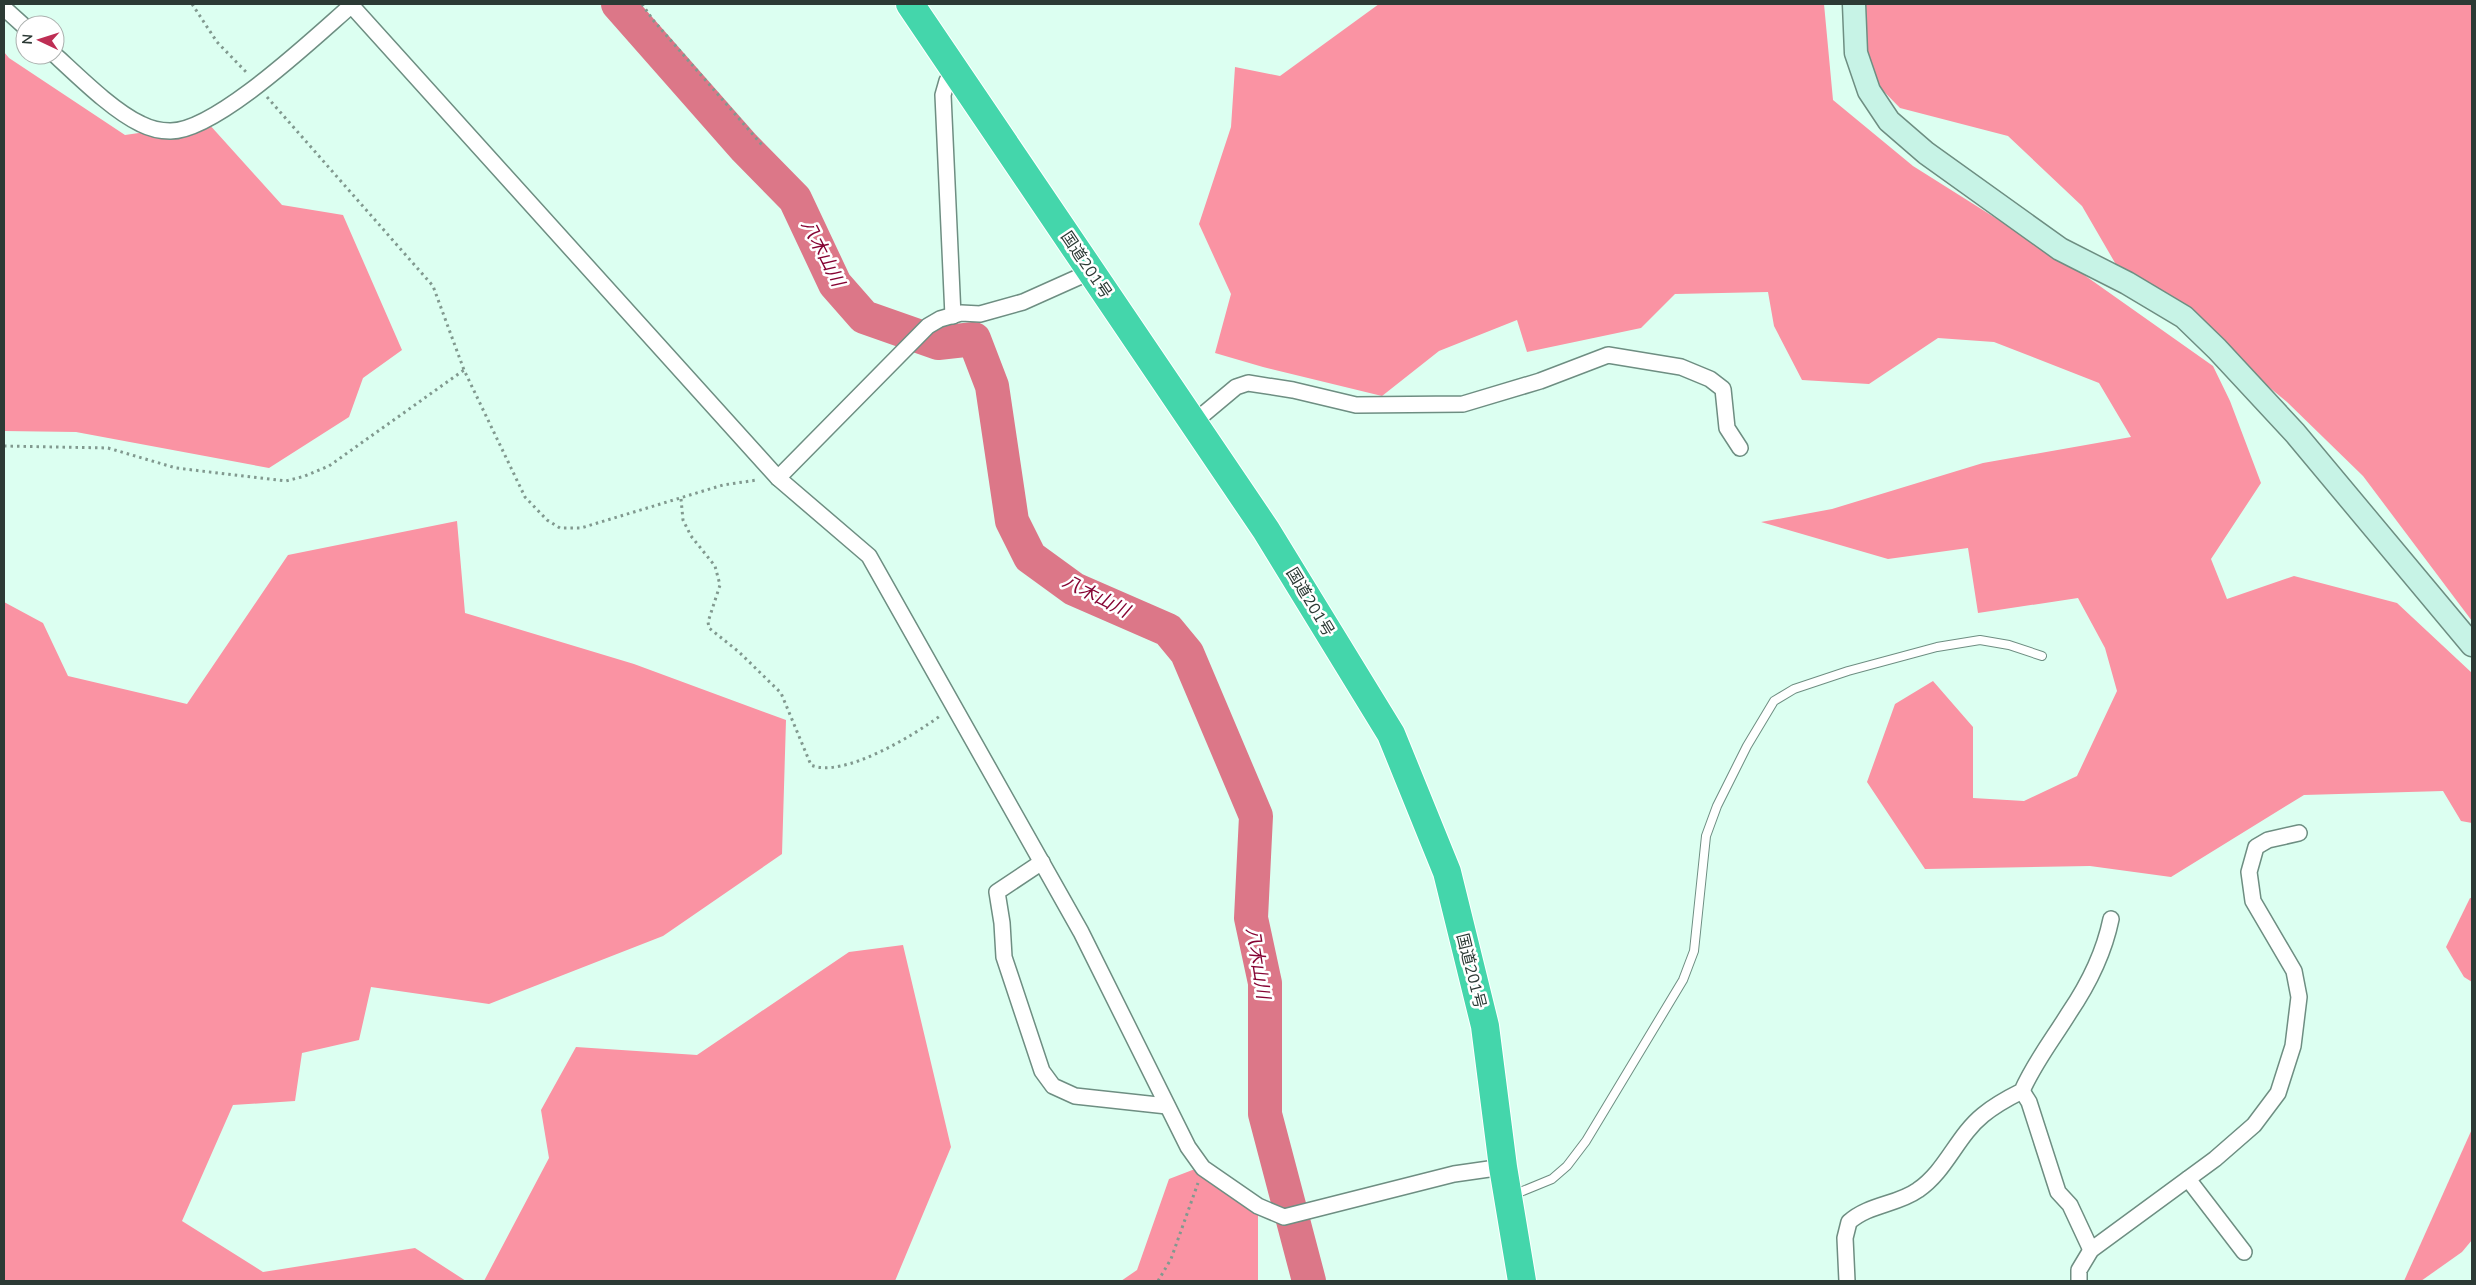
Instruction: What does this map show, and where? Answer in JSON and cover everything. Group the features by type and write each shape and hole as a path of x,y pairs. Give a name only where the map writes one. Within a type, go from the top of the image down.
{"highway":[{"name":"国道201号","path":"910,4 1266,530 1391,734 1447,872 1485,1026 1503,1167 1522,1281"}],"street":[{"path":"65,63 100,96 140,124 171,131 186,128 219,112 258,86 352,4 778,478 869,556 1081,932 1188,1147 1203,1168 1258,1206 1284,1217 1454,1174 1503,1167"},
{"path":"1854,4 1856,52 1869,91 1889,121 1926,153 2060,249 2128,283 2184,317 2218,349 2295,433 2472,645"},
{"path":"4,8 15,18"},
{"path":"953,316 943,95 947,81 954,69"},
{"path":"778,478 928,326 953,316 980,314 1023,302 1090,272"},
{"path":"1193,423 1236,387 1248,383 1293,390 1356,405 1463,404 1540,381 1608,355 1681,367 1710,379 1723,389 1727,428 1740,448"},
{"path":"2078,1281 2079,1270 2091,1250 2188,1179 2254,1125 2278,1093 2293,1046 2299,997 2294,971 2253,901 2249,872 2256,847 2268,840 2300,833"},
{"path":"1042,862 997,892 1002,923 1004,958 1042,1071 1053,1086 1075,1096 1167,1106"},
{"path":"1847,1281 1846,1238 1849,1222 1868,1210 1904,1198 1918,1190 1934,1177 1981,1116 2022,1091 2031,1069 2071,1011 2094,967 2106,943 2111,919"},
{"path":"2022,1091 2029,1102 2058,1192 2070,1205 2091,1250"},
{"path":"2188,1179 2244,1252"}],"lane":[{"path":"1509,1197 1552,1179 1567,1166 1586,1141 1683,980 1694,951 1706,836 1717,806 1747,746 1774,701 1794,689 1848,671 1937,647 1980,640 2009,645 2042,656"}],"path":[{"path":"192,4 218,42 433,286 464,370 525,497 547,520 560,528 581,528 682,499 723,485 778,478"},
{"path":"642,4 653,20 762,145"},
{"path":"4,446 108,448 176,468 286,481 306,476 329,466 464,370"},
{"path":"682,499 682,520 691,536 715,566 720,585 708,622 710,628 739,652 780,694 811,765 818,768 856,762 915,735 955,706"},
{"path":"1158,1281 1171,1258 1203,1168"}],"shaded area":[{"path":"1379,4 1824,4 1833,100 1913,166 2070,265 2213,366 2230,401 2261,483 2211,559 2227,599 2294,576 2397,603 2472,673 2472,823 2461,821 2443,791 2304,795 2171,877 2090,866 1925,869 1867,782 1895,704 1933,681 1973,727 1973,798 2024,801 2077,776 2117,691 2105,648 2078,598 1978,613 1968,548 1888,559 1761,522 1832,509 1983,463 2131,437 2099,383 1994,342 1938,338 1869,384 1802,380 1774,326 1768,292 1675,294 1641,328 1527,352 1517,320 1439,351 1382,396 1263,367 1215,353 1231,294 1199,224 1231,127 1235,67 1280,76"},
{"path":"1855,4 2472,4 2472,621 2363,476 2287,402 2182,315 2118,268 2082,206 2008,136 1900,108 1858,65"},
{"path":"4,52 15,62 15,65 20,65 125,135 208,123 282,205 343,215 402,350 363,378 349,417 269,468 76,432 4,431"},
{"path":"457,521 465,613 634,664 786,720 782,854 663,936 489,1004 371,987 359,1040 302,1053 295,1101 233,1105 182,1221 263,1272 415,1248 466,1281 4,1281 4,602 43,623 68,676 187,704 288,555"},
{"path":"2470,898 2472,898 2472,982 2464,977 2446,947"},
{"path":"903,945 951,1147 895,1281 484,1281 549,1158 541,1110 576,1047 697,1055 849,952"},
{"path":"2472,1129 2472,1240 2462,1252 2421,1281 2404,1281"},
{"path":"1195,1169 1258,1205 1258,1281 1121,1281 1137,1270 1169,1179"}],"waterway":[{"name":"八木山川","path":"618,4 744,147 795,199 835,284 864,317 938,343 974,339 992,386 1012,521 1030,557 1074,589 1168,630 1187,653 1256,816 1251,918 1265,983 1265,1114 1309,1281"}]}
